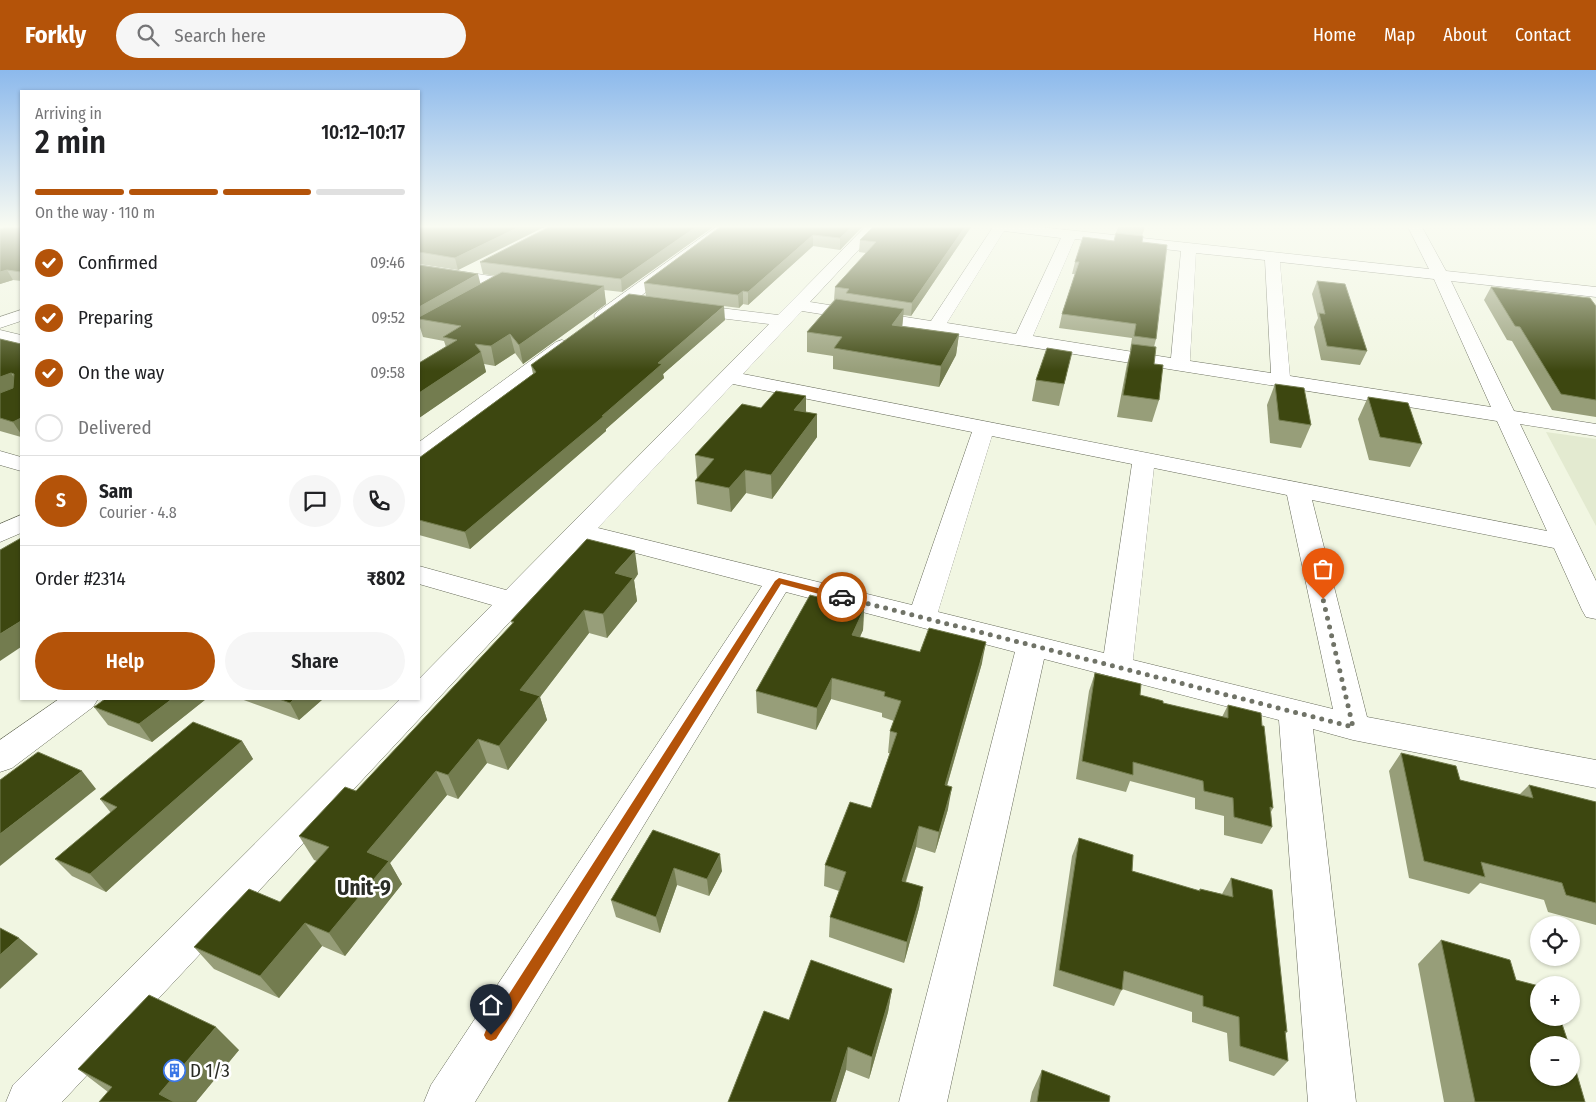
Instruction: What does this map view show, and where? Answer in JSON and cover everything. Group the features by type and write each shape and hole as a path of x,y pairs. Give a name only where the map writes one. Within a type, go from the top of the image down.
{"street":[{"path":"438,275 541,289"},
{"path":"460,278 465,275"},
{"path":"420,451 581,333 615,299 651,275"},
{"path":"420,698 827,275"},
{"path":"936,327 973,275"},
{"path":"1022,340 1051,275"},
{"path":"1180,366 1186,275"},
{"path":"1273,275 1281,382"},
{"path":"1440,275 1596,610"},
{"path":"1441,275 1596,292"},
{"path":"478,298 504,284"},
{"path":"615,299 644,303"},
{"path":"798,305 1596,430"},
{"path":"674,307 782,321"},
{"path":"0,323 20,315"},
{"path":"0,335 20,340"},
{"path":"728,378 1566,543"},
{"path":"922,617 984,428"},
{"path":"0,458 20,464"},
{"path":"1117,667 1144,460"},
{"path":"1298,490 1353,727"},
{"path":"0,534 20,523"},
{"path":"581,530 1353,727 1596,774"},
{"path":"420,575 512,601"},
{"path":"448,1102 779,581"},
{"path":"923,1102 1032,645"},
{"path":"0,758 81,700"},
{"path":"30,1102 418,700"},
{"path":"1295,712 1332,1102"}],"shaded area":[{"path":"1546,432 1596,439 1596,526"}],"building":[{"path":"420,275 476,275 420,306"},
{"path":"496,275 525,275 604,286 519,345 510,334 491,346 475,344 481,352 420,392 420,362 457,340 443,337 461,326 420,319 420,316"},
{"path":"589,275 627,275 621,279"},
{"path":"655,275 767,275 748,292 743,291 738,295 644,283"},
{"path":"846,275 931,275 912,303 846,293 849,289 835,287"},
{"path":"1075,275 1163,275 1156,339 1134,336 1136,324 1062,314"},
{"path":"1317,281 1345,284 1367,351 1327,346 1319,313 1325,314"},
{"path":"1491,287 1590,298 1596,306 1596,400 1561,394 1520,327 1515,326"},
{"path":"629,294 724,306 658,363 662,364 602,416 604,416 465,532 420,520 420,457 536,372 531,365"},
{"path":"836,299 904,309 892,325 959,334 941,366 834,348 842,337 807,332"},
{"path":"0,339 20,344 20,418 13,422 0,418 0,393 13,388 14,374 11,373 0,377"},
{"path":"1132,344 1156,347 1154,364 1163,365 1159,400 1123,395"},
{"path":"1047,348 1072,352 1064,384 1036,380"},
{"path":"1275,384 1304,388 1311,425 1279,420"},
{"path":"776,391 806,396 794,410 817,414 771,475 745,470 729,488 695,481 714,459 695,455 742,404 761,408"},
{"path":"1368,397 1408,403 1422,444 1380,437"},
{"path":"20,539 20,622 0,634 0,550"},
{"path":"587,539 635,551 615,573 633,578 603,614 584,610 520,690 540,696 499,746 478,739 448,775 436,771 367,852 389,861 329,933 305,923 260,976 194,947 249,889 280,902 329,847 299,836 345,787 356,791 514,622 511,621"},
{"path":"810,595 864,609 852,635 920,652 929,628 986,642 945,785 952,787 939,832 919,826 902,881 923,887 907,942 830,917 846,872 825,865 850,802 871,808 897,733 890,731 901,701 884,696 885,692 832,678 817,708 756,691"},
{"path":"1095,673 1141,684 1140,695 1163,701 1163,703 1228,718 1228,705 1261,713 1273,808 1270,807 1272,827 1234,817 1233,798 1204,791 1203,781 1133,762 1133,775 1082,761"},
{"path":"104,700 171,700 139,724 94,707"},
{"path":"282,700 293,700 290,703"},
{"path":"193,722 242,741 90,874 55,859 117,807 100,799"},
{"path":"38,752 82,771 0,834 0,780"},
{"path":"1401,753 1456,766 1460,780 1533,798 1529,785 1596,802 1596,903 1566,895 1562,883 1481,862 1485,877 1424,861"},
{"path":"653,830 720,854 707,879 674,868 656,917 611,900"},
{"path":"1079,838 1133,855 1132,871 1200,891 1200,889 1233,897 1231,878 1272,890 1287,1032 1285,1031 1288,1061 1240,1046 1239,1017 1203,1006 1203,996 1124,971 1122,990 1059,970"},
{"path":"0,928 19,938 0,955"},
{"path":"1441,940 1510,960 1516,980 1530,984 1530,1026 1563,1026 1566,1036 1530,1036 1530,1086 1580,1085 1585,1102 1475,1102"},
{"path":"811,960 892,989 872,1057 848,1047 831,1102 728,1102 764,1011 789,1020"},
{"path":"149,995 216,1027 159,1094 174,1102 99,1102 112,1087 78,1069"},
{"path":"1042,1070 1110,1096 1109,1102 1037,1102"}],"way so far":[{"path":"842,597 1353,727 1323,599"}],"place":[{"name":"D 1/3","path":"174,1070"}],"district":[{"name":"Unit-9","path":"364,888"}],"route":[{"path":"491,1035 779,581 842,597"}]}
